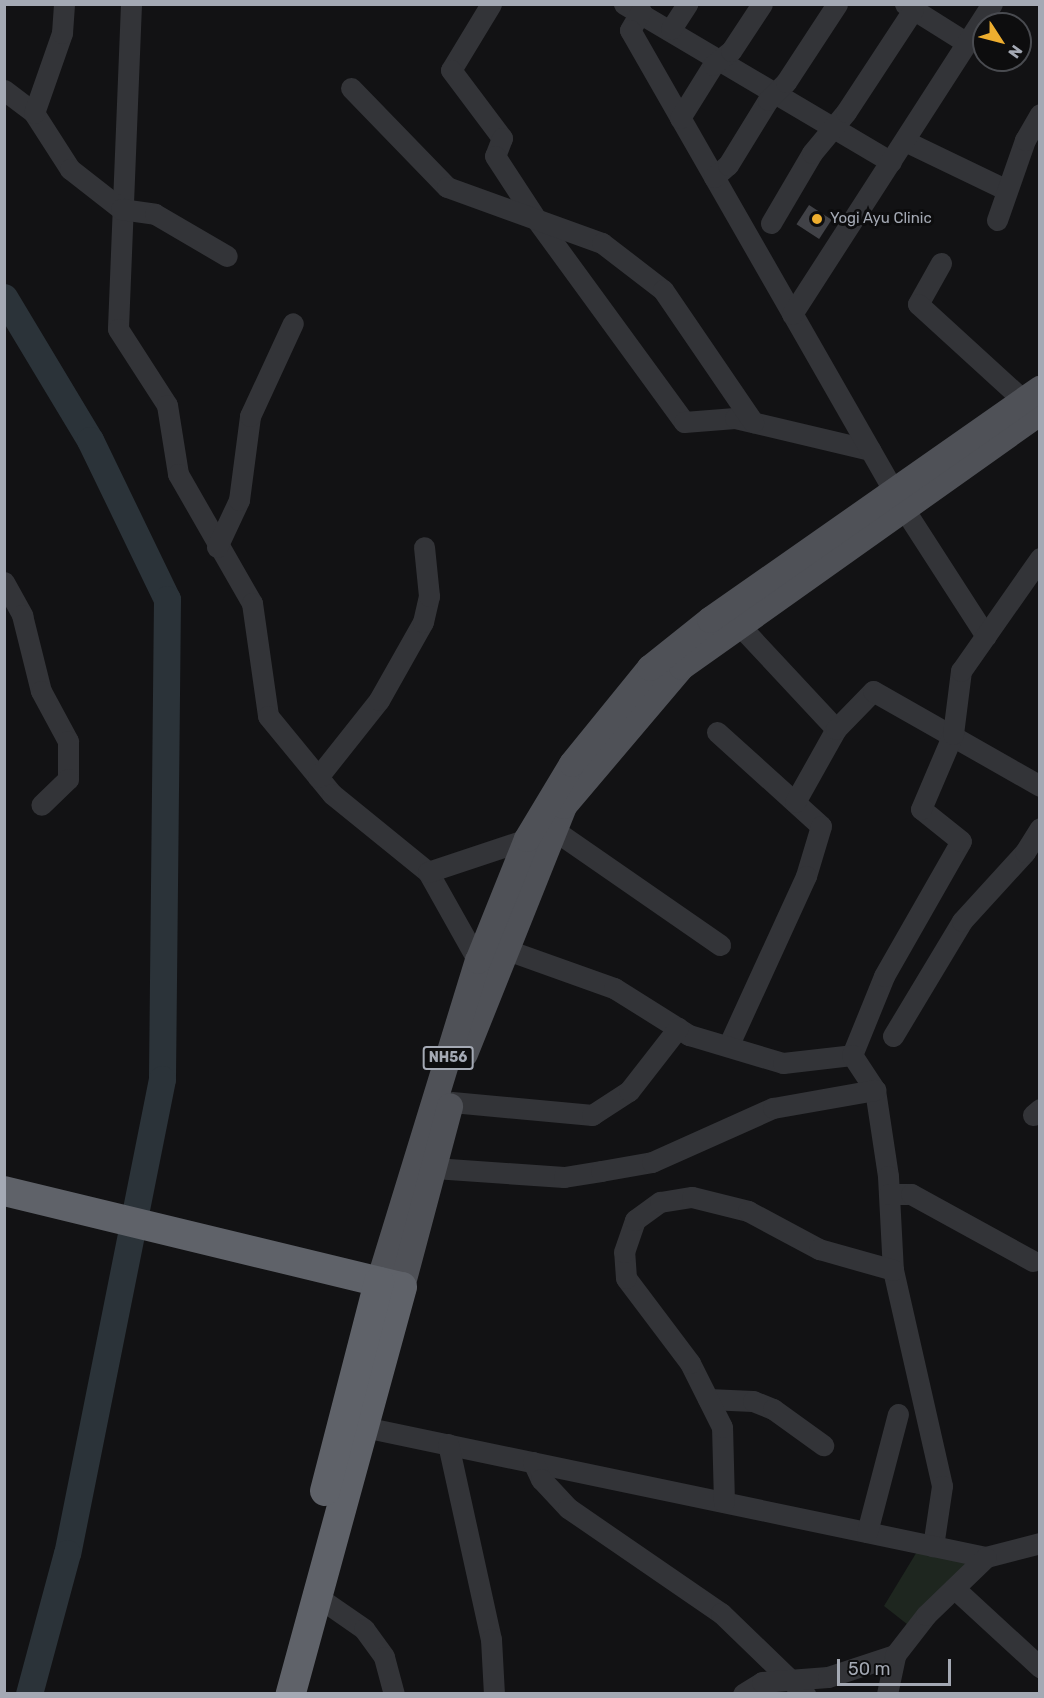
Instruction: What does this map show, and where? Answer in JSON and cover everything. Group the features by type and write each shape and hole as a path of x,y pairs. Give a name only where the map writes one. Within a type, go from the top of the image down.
{"highway":[{"path":"8,1191 390,1284"},
{"name":"NH56","path":"291,1694 364,1427 390,1284"},
{"name":"NH56","path":"274,1694 390,1284"}],"main road":[{"path":"527,839 572,765 650,668 710,620 898,499 1034,401"},
{"path":"390,1284 431,1179 463,1060 564,806 682,667 740,626 898,499"},
{"name":"NH56","path":"390,1284 478,961 527,839"}],"street":[{"path":"34,113 62,33 64,4"},
{"path":"131,4 118,329 167,405 178,474 217,547 252,603 268,716 332,794 428,872 478,961"},
{"path":"491,4 451,70 502,138 495,156 536,219 684,422 735,418 870,450"},
{"path":"671,29 687,4"},
{"path":"680,118 713,65 731,51 762,4"},
{"path":"714,177 728,165 837,4"},
{"path":"792,314 992,4"},
{"path":"771,224 812,153 833,127 909,7 967,43"},
{"path":"891,162 633,8 630,30 898,499 986,636"},
{"path":"351,88 447,187 602,243 663,290 753,422"},
{"path":"4,90 34,113 70,169 121,209 155,214 227,256"},
{"path":"997,220 1024,140 1040,114"},
{"path":"905,141 1007,190"},
{"path":"941,263 918,304 1034,401"},
{"path":"217,547 239,500 250,416 293,323"},
{"path":"318,777 379,700 423,622 429,596 424,547"},
{"path":"852,1055 884,976 961,841 921,809 953,734 961,671 1040,558"},
{"path":"4,582 22,615 41,691 68,741 68,779 41,805"},
{"path":"740,626 836,729"},
{"path":"795,802 836,729 873,691 953,734 1040,786"},
{"path":"717,732 821,826 806,876 728,1046"},
{"path":"893,1036 962,921 1033,850 1040,828"},
{"path":"554,830 720,945"},
{"path":"428,872 527,839"},
{"path":"507,950 614,988 678,1028 783,1063 852,1055"},
{"path":"452,1102 592,1115 629,1091 678,1028"},
{"path":"852,1055 875,1090 889,1194 893,1270 942,1486 933,1546"},
{"path":"431,1179 564,1177 652,1162 773,1108 875,1090"},
{"path":"889,1194 911,1194 1033,1261"},
{"path":"724,1502 722,1427 690,1363 626,1278 624,1252 635,1220 660,1202 692,1197 748,1211 819,1249 893,1270"},
{"path":"708,1399 753,1401 773,1409 823,1445"},
{"path":"867,1532 898,1414"},
{"path":"364,1427 986,1557 1040,1543"},
{"path":"448,1444 492,1639 494,1694"},
{"path":"533,1462 541,1479 568,1508 721,1612 799,1687"},
{"path":"887,1694 895,1654 926,1615 986,1557"},
{"path":"954,1588 1040,1667"},
{"path":"318,1597 364,1629 384,1657 394,1694"},
{"path":"743,1694 762,1682 799,1687 895,1654"}],"shaded area":[{"path":"921,1545 981,1559 912,1628 884,1606"}],"building":[{"path":"809,205 832,220 819,239 796,224"}],"waterway":[{"path":"4,297 90,440 167,599 162,1079 67,1553 29,1694"}],"place":[{"name":"Yogi Ayu Clinic","path":"817,219"}]}
